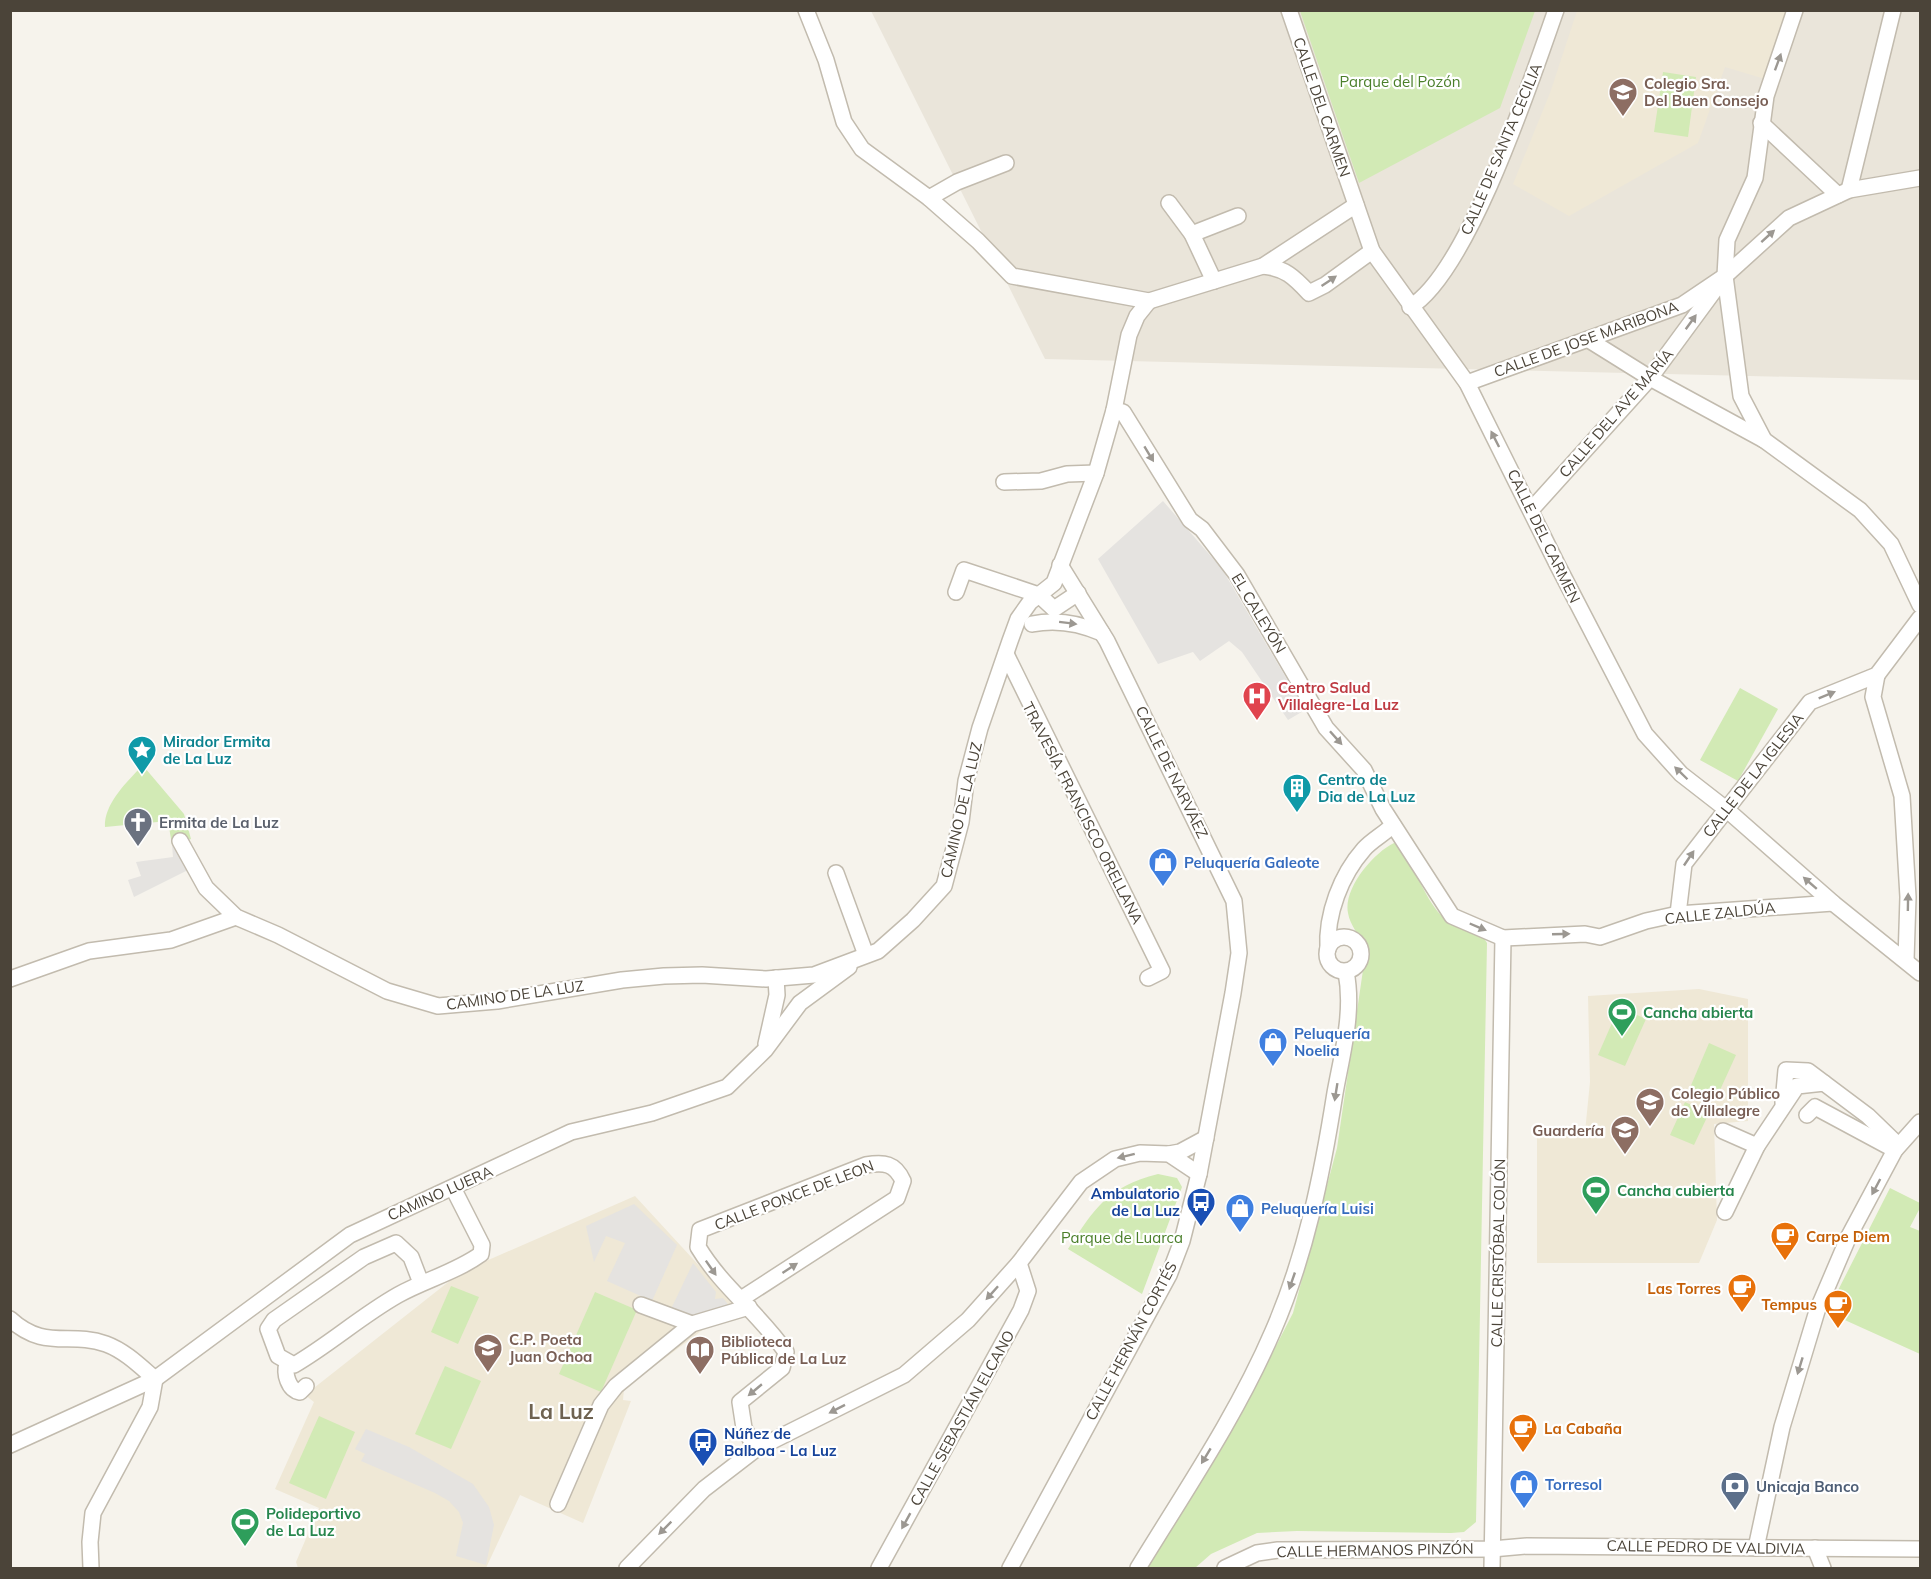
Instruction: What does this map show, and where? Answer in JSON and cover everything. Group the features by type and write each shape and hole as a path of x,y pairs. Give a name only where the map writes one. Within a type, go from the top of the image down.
{"street":[{"path":"806,10 826,60 844,122 862,149 929,198 978,241 1012,276 1149,301 1263,266 1356,205"},
{"name":"CALLE DEL CARMEN","path":"1289,10 1372,251 1410,307 1467,383 1645,734 1681,774 1726,809 1833,903 1920,973"},
{"name":"CALLE DE SANTA CECILIA","path":"1410,307 1422,300 1434,287 1468,232 1525,97 1556,10"},
{"path":"1764,440 1742,396 1725,276 1727,240 1755,178 1766,96 1796,10"},
{"path":"1761,123 1843,192 1893,10"},
{"path":"929,198 957,182 1005,163"},
{"name":"CALLE DE JOSE MARIBONA","path":"1467,383 1683,305 1725,276 1789,218 1843,192 1920,178"},
{"path":"1169,203 1192,234 1214,281"},
{"path":"1192,234 1238,216"},
{"path":"1263,266 1280,268 1293,275 1309,293 1325,285 1372,251"},
{"name":"CALLE DEL AVE MARÍA","path":"1531,510 1650,378 1725,276"},
{"name":"CAMINO DE LA LUZ","path":"180,841 206,888 236,917 278,935 387,992 438,1006 497,1000 622,980 664,976 776,978 814,975 878,951 913,920 944,886 961,822 966,781 977,739 1018,619 1034,599 1054,583 1096,473 1114,410 1129,335 1137,316 1149,301"},
{"path":"1589,340 1650,378 1764,440 1860,510 1891,544 1920,605"},
{"name":"EL CALEYÓN","path":"1114,410 1124,412 1190,520 1202,530 1237,575 1326,728 1364,770 1393,825 1452,916 1503,938"},
{"path":"1004,482 1041,481 1067,474 1096,473"},
{"name":"CALLE DE NARVÁEZ","path":"1060,566 1102,633 1234,901 1239,953 1233,993"},
{"path":"956,592 964,570 1054,609"},
{"path":"974,582 1034,599"},
{"path":"1008,648 1032,624 1078,593"},
{"path":"1906,960 1908,897 1902,796 1873,697 1877,675 1920,618"},
{"path":"1032,624 1048,621 1074,624 1102,633"},
{"name":"TRAVESÍA FRANCISCO ORELLANA","path":"1008,648 1162,971 1148,978"},
{"name":"CALLE DE LA IGLESIA","path":"1678,914 1684,864 1810,702 1877,675"},
{"path":"1328,949 1335,939 1342,937 1352,939 1360,950 1357,966 1346,972 1334,968 1329,962 1328,949 1327,933 1337,894 1349,871 1365,848 1393,825"},
{"path":"836,873 866,955"},
{"name":"CALLE ZALDÚA","path":"1503,938 1585,934 1600,937 1646,921 1678,914 1833,903"},
{"path":"1333,910 1342,937"},
{"path":"10,979 89,951 171,940 236,917"},
{"name":"CALLE CRISTÓBAL COLÓN","path":"1492,1569 1503,938"},
{"name":"CAMINO LUERA","path":"10,1445 155,1379 350,1235 571,1132 652,1113 727,1087 765,1050 800,1003 866,955"},
{"path":"1137,1569 1240,1400 1273,1331 1293,1278 1309,1228 1326,1155 1350,1001 1346,972"},
{"path":"765,1050 777,995 776,978"},
{"name":"CALLE HERNÁN CORTÉS","path":"1010,1569 1169,1275 1182,1241 1200,1173 1233,993"},
{"path":"1725,1212 1757,1146 1797,1086 1824,1083 1868,1116 1897,1148"},
{"path":"1807,1115 1815,1107 1897,1148"},
{"path":"1756,1548 1782,1427 1817,1311 1849,1236 1897,1148 1920,1122"},
{"path":"1723,1131 1757,1146"},
{"path":"627,1569 704,1489 756,1449 904,1376 968,1320 1019,1263 1081,1182 1115,1159 1140,1153 1180,1152 1206,1138"},
{"path":"1169,1154 1200,1173"},
{"name":"CALLE PONCE DE LEON","path":"745,1303 897,1198 903,1181 898,1170 884,1162 866,1166 700,1230 698,1246 713,1273 768,1326 786,1352 782,1368 740,1402 744,1428 756,1449"},
{"path":"421,1283 411,1257 396,1243 364,1257 274,1320 268,1329 278,1356 288,1364 294,1365 313,1354 370,1311 421,1283 470,1262 481,1254 482,1245 453,1188"},
{"name":"CALLE SEBASTIÁN ELCANO","path":"879,1569 1021,1311 1028,1291 1019,1263"},
{"path":"558,1504 601,1405 616,1386 692,1324 745,1303"},
{"path":"641,1305 692,1324"},
{"path":"10,1319 25,1332 46,1339 105,1344 131,1358 155,1379 150,1407 93,1513 90,1542 91,1569"},
{"path":"288,1364 285,1370 291,1387 300,1392 306,1386"},
{"name":"CALLE PEDRO DE VALDIVIA","path":"1492,1549 1527,1546 1920,1550"},
{"path":"1815,1548 1823,1569"},
{"name":"CALLE HERMANOS PINZÓN","path":"1225,1569 1257,1553 1278,1550 1492,1549"}],"shaded area":[{"path":"871,11 1920,11 1920,380 1045,359"},
{"name":"Colegio Sra. Del Buen Consejo","path":"1577,11 1787,11 1765,79 1725,67 1698,143 1569,216 1513,184 1550,93"},
{"path":"1163,501 1222,569 1305,710 1288,720 1242,652 1229,641 1200,661 1193,652 1158,664 1098,559"},
{"path":"180,841 192,868 134,897 128,880 141,876 136,862 173,857 172,845"},
{"name":"Colegio Público de Villalegre","path":"1699,989 1748,999 1748,1121 1714,1124 1717,1220 1699,1263 1537,1263 1537,1131 1585,1132 1590,1082 1588,996"},
{"name":"C.P. Poeta Juan Ochoa","path":"635,1196 739,1309 713,1322 624,1389 623,1400 631,1401 583,1523 520,1495 486,1568 298,1568 296,1562 319,1508 275,1489 314,1402 305,1395 461,1272"},
{"path":"634,1204 677,1245 652,1301 607,1281 625,1243 606,1236 594,1262 586,1226"},
{"path":"693,1263 716,1292 715,1299 723,1298 731,1308 690,1317 671,1309"},
{"path":"366,1429 409,1447 473,1484 489,1507 494,1525 486,1565 456,1556 463,1523 459,1512 449,1501 361,1461 365,1454 355,1449"}],"green space":[{"name":"Parque del Pozón","path":"1300,10 1535,11 1500,108 1359,183"},
{"path":"1663,72 1696,77 1688,137 1654,132"},
{"path":"1740,688 1778,709 1738,781 1700,760"},
{"path":"145,768 184,814 191,839 172,845 168,821 105,827 111,803 139,769"},
{"path":"1394,843 1402,845 1426,894 1444,918 1474,931 1487,943 1476,1522 1464,1532 1451,1533 1297,1531 1257,1533 1211,1554 1195,1568 1147,1568 1245,1406 1293,1313 1337,1148 1364,961 1364,947 1349,918 1350,893 1369,863"},
{"name":"Cancha abierta","path":"1619,1007 1646,1019 1625,1066 1598,1055"},
{"name":"Cancha abierta","path":"1709,1043 1736,1055 1715,1101 1689,1090"},
{"path":"1685,1102 1709,1113 1694,1145 1670,1135"},
{"name":"Parque de Luarca","path":"1158,1174 1177,1178 1182,1187 1142,1294 1068,1249 1104,1201 1126,1185"},
{"path":"1890,1188 1920,1203 1920,1208 1910,1227 1920,1231 1920,1354 1827,1312"},
{"path":"451,1286 479,1297 458,1344 431,1332"},
{"path":"595,1292 637,1310 601,1392 559,1374"},
{"path":"445,1366 481,1381 451,1449 415,1434"},
{"path":"319,1416 355,1432 326,1499 289,1483"}],"place":[{"name":"Colegio Sra. Del Buen Consejo","path":"1623,118"},
{"name":"Centro Salud Villalegre-La Luz","path":"1257,722"},
{"name":"Mirador Ermita de La Luz","path":"142,776"},
{"name":"Centro de Dia de La Luz","path":"1297,814"},
{"name":"Ermita de La Luz","path":"138,848"},
{"name":"Peluquería Galeote","path":"1163,888"},
{"name":"Cancha abierta","path":"1622,1038"},
{"name":"Peluquería Noelia","path":"1273,1068"},
{"name":"Colegio Público de Villalegre","path":"1650,1128"},
{"name":"Guardería","path":"1625,1156"},
{"name":"Cancha cubierta","path":"1596,1216"},
{"name":"Ambulatorio de La Luz","path":"1201,1228"},
{"name":"Peluquería Luisi","path":"1240,1234"},
{"name":"Carpe Diem","path":"1785,1262"},
{"name":"Las Torres","path":"1742,1314"},
{"name":"Tempus","path":"1838,1330"},
{"name":"C.P. Poeta Juan Ochoa","path":"488,1374"},
{"name":"Biblioteca Pública de La Luz","path":"700,1376"},
{"name":"La Cabaña","path":"1523,1454"},
{"name":"Núñez de Balboa - La Luz","path":"703,1468"},
{"name":"Torresol","path":"1524,1510"},
{"name":"Unicaja Banco","path":"1735,1512"},
{"name":"Polideportivo de La Luz","path":"245,1548"}],"district":[{"name":"La Luz","path":"561,1411"}]}
